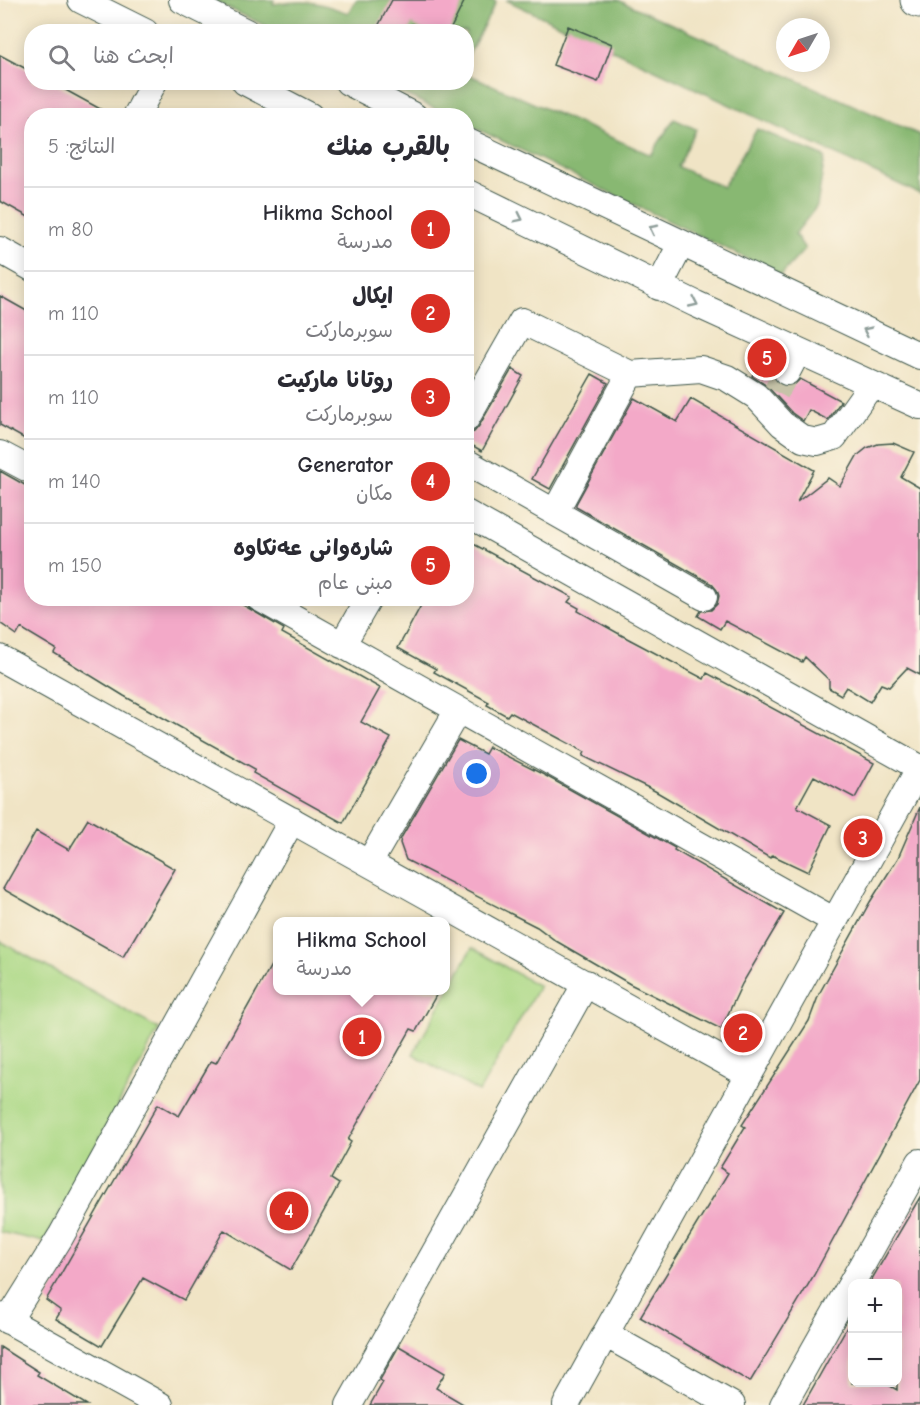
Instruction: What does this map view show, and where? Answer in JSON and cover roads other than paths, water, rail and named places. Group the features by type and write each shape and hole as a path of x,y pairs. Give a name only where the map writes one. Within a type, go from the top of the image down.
{"street":[{"path":"81,0 129,24"},
{"path":"182,0 230,24"},
{"path":"140,108 150,90"},
{"path":"256,90 281,108"},
{"path":"364,90 398,108"},
{"path":"474,145 920,356"},
{"path":"474,196 659,287 782,381"},
{"path":"659,287 681,244"},
{"path":"0,250 24,264"},
{"path":"474,405 522,321 630,374 701,369 727,378 756,396 782,381 871,385 920,406"},
{"path":"555,512 630,374"},
{"path":"782,381 782,424 803,439 817,442 834,437 871,385"},
{"path":"0,454 24,467"},
{"path":"474,466 704,597"},
{"path":"474,517 920,768 566,1405"},
{"path":"273,606 835,921"},
{"path":"342,645 364,606"},
{"path":"0,658 749,1075"},
{"path":"369,863 458,710"},
{"path":"160,1405 4,1318 61,1236 292,820"},
{"path":"349,1405 586,983"},
{"path":"783,1405 920,1162"},
{"path":"605,1334 732,1405"}],"tunnel":[{"path":"776,392 787,372"}],"place":[{"name":"شارەوانی عەنکاوە","path":"767,358"},
{"name":"روتانا ماركيت","path":"863,838"},
{"name":"ايكال","path":"743,1033"},
{"name":"Hikma School","path":"362,1037"},
{"name":"Generator","path":"289,1211"}]}
